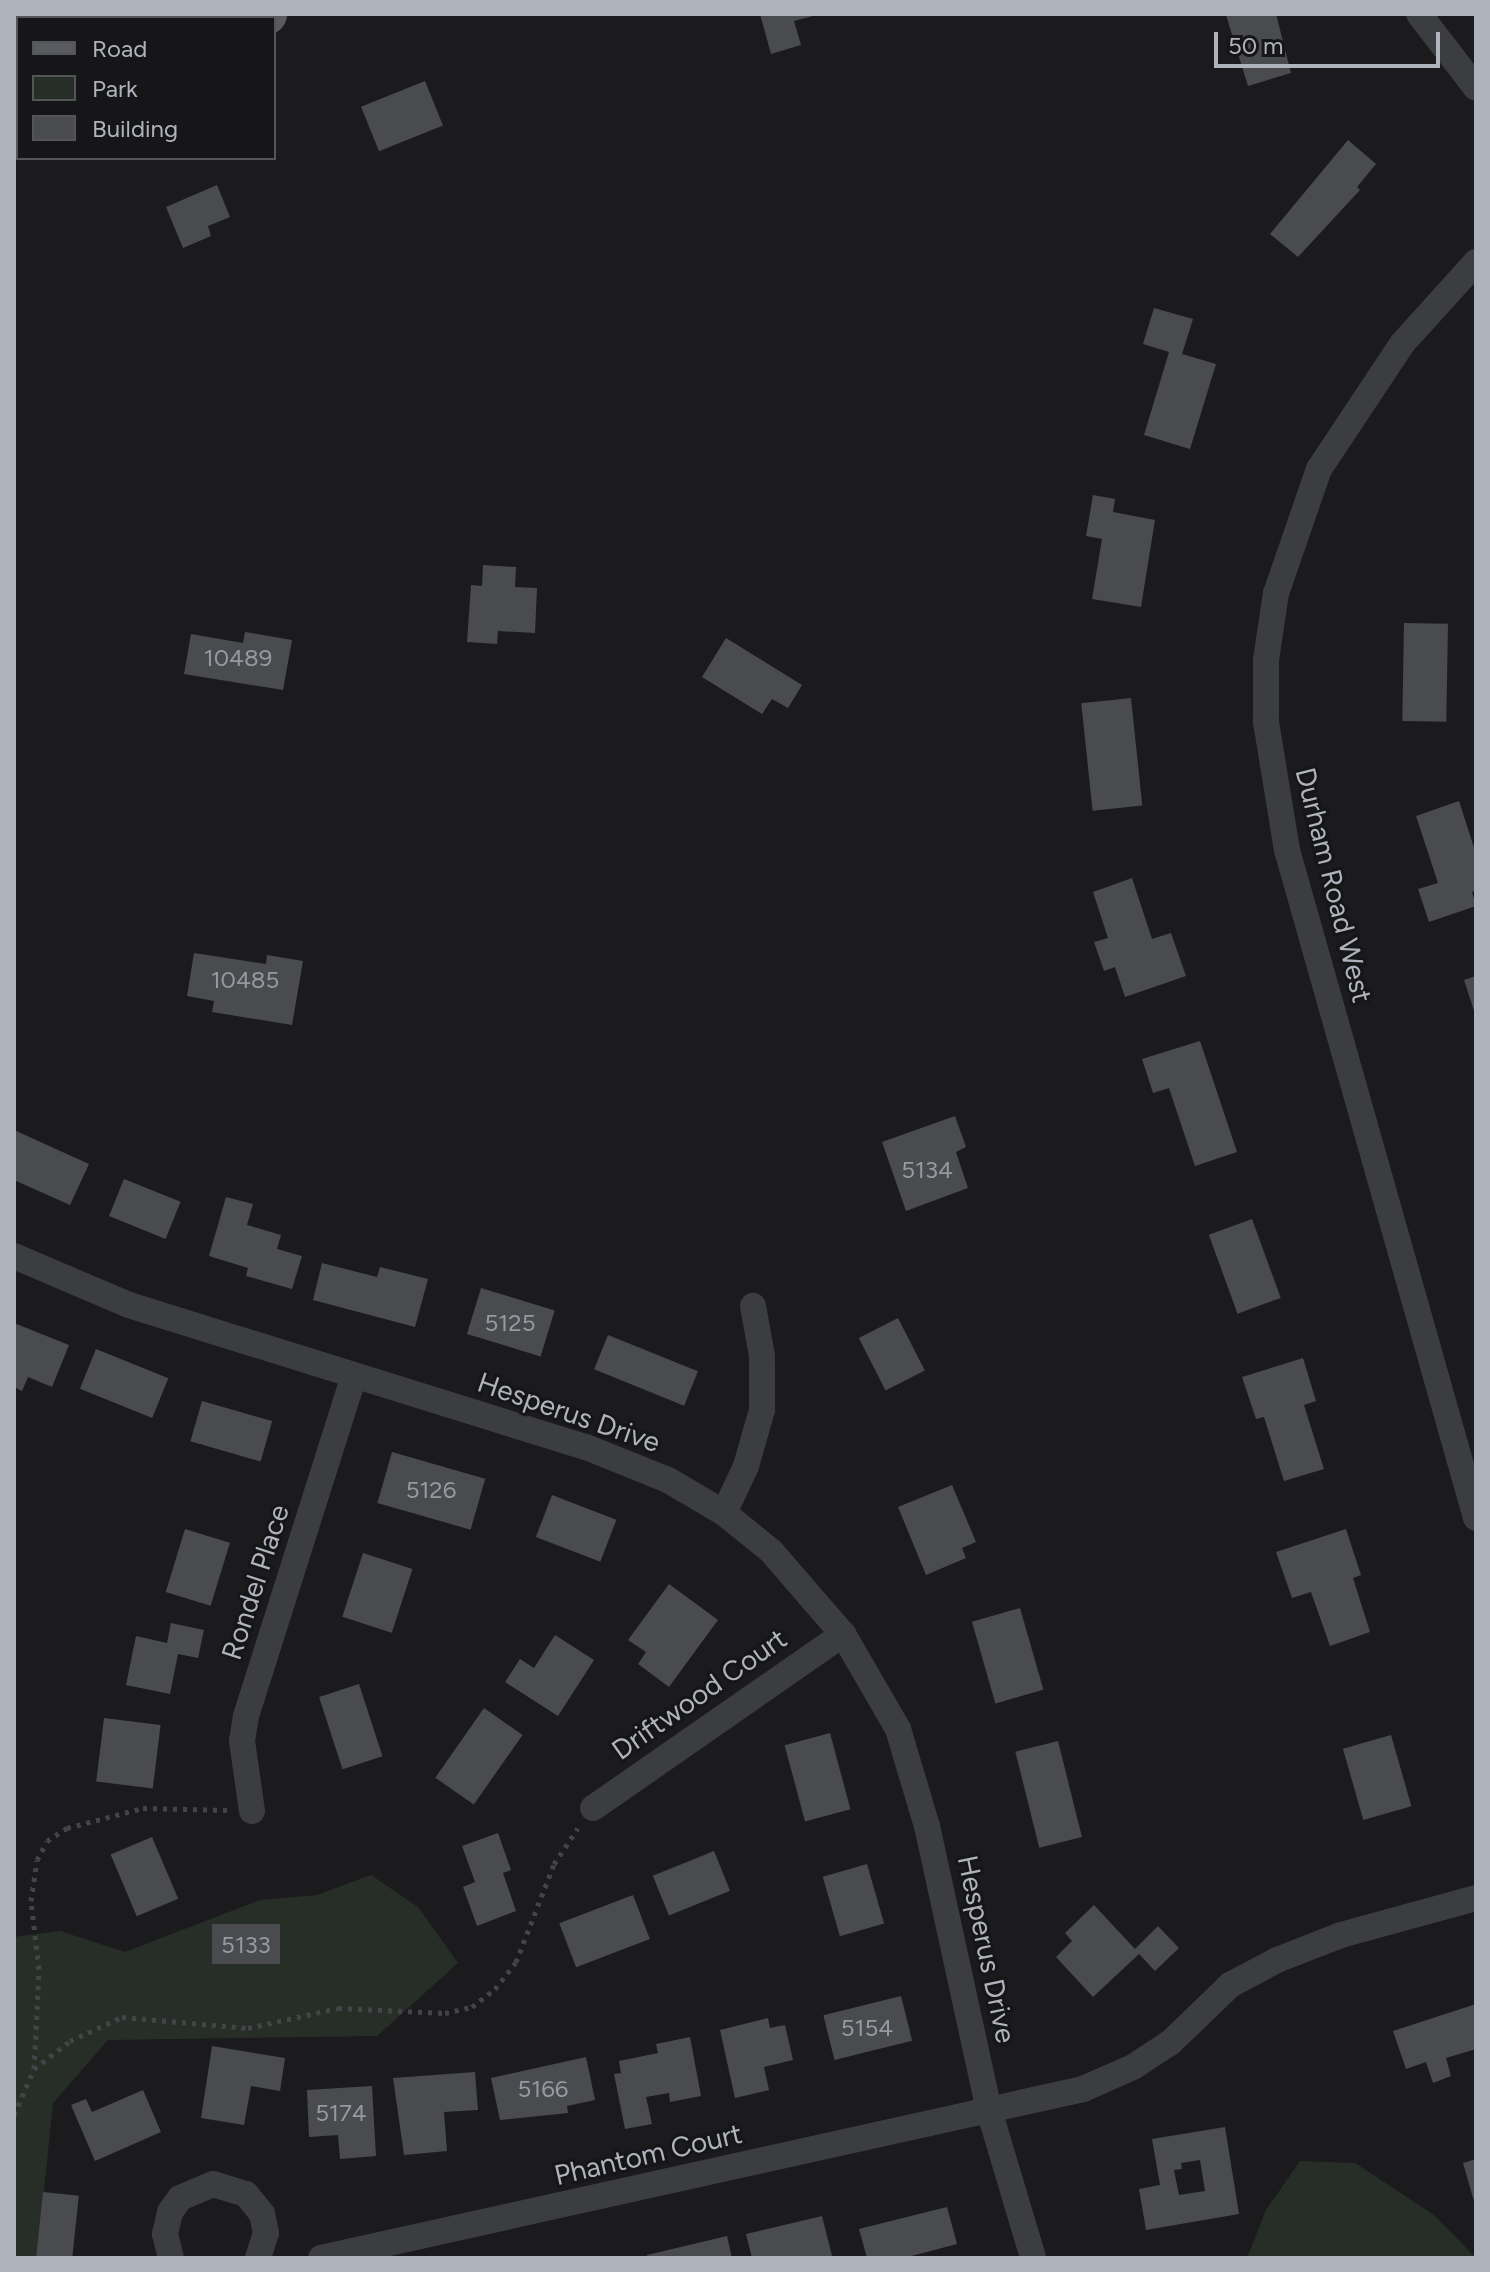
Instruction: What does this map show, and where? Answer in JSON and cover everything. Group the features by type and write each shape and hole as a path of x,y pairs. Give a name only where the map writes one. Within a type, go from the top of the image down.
{"street":[{"path":"1419,14 1476,88"},
{"name":"Durham Road West","path":"1476,262 1402,344 1319,469 1276,593 1266,660 1266,722 1287,850 1476,1518"},
{"name":"Hesperus Drive","path":"14,1256 129,1305 586,1447 668,1480 724,1513 771,1551 843,1634 898,1729 914,1777 989,2110 1033,2258"},
{"path":"724,1513 746,1466 762,1410 762,1356 753,1306"},
{"name":"Rondel Place","path":"252,1811 242,1741 246,1716 354,1376"},
{"name":"Driftwood Court","path":"593,1808 843,1634"},
{"name":"Phantom Court","path":"321,2258 1083,2089 1133,2067 1171,2042 1230,1985 1277,1960 1341,1935 1476,1898"},
{"path":"171,2258 165,2234 170,2212 180,2198 213,2184 246,2194 262,2214 268,2257"}],"path":[{"path":"14,2115 34,2069 39,1969 31,1901 37,1860 47,1841 67,1828 143,1808 252,1811"},
{"path":"34,2069 70,2041 122,2017 248,2028 338,2008 445,2013 472,2007 495,1989 516,1962 554,1864 593,1808"}],"green space":[{"path":"371,1875 418,1907 458,1963 377,2036 108,2040 53,2103 37,2258 14,2258 14,1937 60,1931 125,1952 260,1900 317,1895"},
{"path":"1300,2161 1355,2163 1434,2215 1476,2258 1247,2258 1266,2210"}],"building":[{"path":"760,14 817,15 794,21 801,45 771,54"},
{"path":"1276,14 1291,73 1248,86 1226,15"},
{"path":"425,81 443,126 379,151 361,107"},
{"path":"1348,140 1376,164 1357,187 1360,190 1298,257 1270,234"},
{"path":"217,185 230,217 208,226 211,236 183,248 166,207"},
{"path":"1154,308 1193,319 1182,354 1216,364 1190,449 1144,435 1169,352 1143,344"},
{"path":"1093,495 1115,499 1113,512 1155,520 1141,607 1092,599 1102,539 1086,536"},
{"path":"483,565 516,567 515,587 537,588 535,633 498,631 497,644 467,642 471,585 482,586"},
{"path":"1404,623 1448,624 1446,722 1402,721"},
{"path":"245,632 292,640 283,690 184,674 191,634 243,643"},
{"path":"726,638 802,685 788,708 772,699 762,714 702,677"},
{"path":"1131,698 1142,805 1093,811 1081,703"},
{"path":"1459,801 1476,854 1476,891 1472,892 1476,906 1429,922 1418,889 1438,883 1416,816"},
{"path":"1132,878 1152,939 1171,933 1186,976 1125,997 1115,967 1104,971 1094,942 1108,938 1093,892"},
{"path":"194,953 266,964 267,955 303,961 292,1025 212,1012 214,1001 187,996"},
{"path":"1476,976 1476,1014 1475,1014 1464,980"},
{"path":"1200,1041 1237,1152 1195,1166 1169,1088 1153,1093 1142,1059"},
{"path":"955,1116 966,1147 956,1152 968,1188 906,1211 882,1142"},
{"path":"14,1130 89,1164 70,1205 14,1180"},
{"path":"124,1179 181,1202 166,1239 109,1216"},
{"path":"226,1197 253,1204 247,1225 281,1235 277,1249 302,1256 292,1289 246,1276 248,1268 209,1256"},
{"path":"1252,1219 1281,1298 1238,1314 1209,1235"},
{"path":"322,1263 377,1277 380,1267 428,1279 415,1327 313,1300"},
{"path":"481,1288 555,1311 541,1356 467,1334"},
{"path":"898,1318 925,1371 886,1391 859,1338"},
{"path":"14,1323 69,1345 52,1387 28,1377 22,1391 14,1387"},
{"path":"608,1335 698,1371 684,1406 594,1369"},
{"path":"96,1349 168,1378 152,1418 80,1389"},
{"path":"1303,1358 1316,1401 1304,1405 1324,1469 1284,1481 1264,1417 1256,1419 1242,1377"},
{"path":"202,1401 272,1421 261,1461 190,1441"},
{"path":"392,1452 485,1479 471,1530 377,1503"},
{"path":"952,1485 976,1542 962,1548 966,1558 926,1575 898,1507"},
{"path":"552,1495 616,1520 600,1562 536,1537"},
{"path":"185,1529 230,1543 211,1606 166,1592"},
{"path":"1346,1529 1361,1575 1353,1578 1370,1632 1330,1646 1311,1592 1292,1598 1276,1552"},
{"path":"363,1553 412,1569 392,1633 342,1617"},
{"path":"669,1584 718,1620 669,1687 638,1664 646,1652 628,1640"},
{"path":"1020,1608 1043,1690 995,1703 972,1622"},
{"path":"171,1623 204,1630 198,1658 178,1654 170,1694 126,1685 136,1636 167,1643"},
{"path":"555,1635 594,1660 558,1716 505,1682 520,1659 534,1668"},
{"path":"359,1684 382,1756 343,1769 319,1697"},
{"path":"484,1708 523,1735 474,1805 435,1778"},
{"path":"104,1718 161,1725 153,1788 96,1782"},
{"path":"830,1733 850,1809 805,1821 785,1745"},
{"path":"1391,1735 1411,1806 1363,1820 1343,1749"},
{"path":"1058,1741 1082,1837 1039,1848 1015,1752"},
{"path":"498,1833 511,1870 503,1873 516,1911 477,1926 463,1887 475,1882 462,1846"},
{"path":"152,1837 178,1899 137,1916 111,1855"},
{"path":"714,1851 730,1891 669,1916 653,1876"},
{"path":"867,1864 884,1924 840,1936 823,1877"},
{"path":"633,1895 650,1939 576,1967 559,1923"},
{"path":"1094,1905 1135,1949 1158,1926 1179,1948 1155,1971 1139,1954 1093,1997 1056,1957 1072,1941 1065,1933"},
{"path":"212,1924 280,1924 280,1964 212,1964"},
{"path":"901,1996 912,2041 835,2060 823,2015"},
{"path":"1476,2004 1476,2049 1446,2058 1451,2076 1433,2083 1426,2062 1406,2069 1393,2031"},
{"path":"768,2018 770,2028 785,2025 793,2060 764,2067 769,2090 735,2098 720,2030"},
{"path":"690,2037 701,2096 670,2102 669,2093 646,2097 652,2124 625,2129 614,2074 621,2073 619,2061 658,2053 656,2044"},
{"path":"212,2046 285,2058 280,2091 251,2086 244,2125 201,2118"},
{"path":"586,2057 595,2100 567,2106 568,2113 500,2120 491,2078"},
{"path":"475,2072 478,2110 444,2112 447,2151 404,2155 393,2078"},
{"path":"372,2086 376,2156 340,2159 338,2135 309,2137 307,2090"},
{"path":"143,2090 161,2132 95,2161 71,2105 86,2099 92,2112"},
{"path":"1225,2127 1239,2214 1146,2230 1139,2189 1160,2185 1152,2139","holes":["1200,2160 1205,2191 1179,2195 1174,2170 1182,2169 1181,2163"]},
{"path":"1476,2159 1476,2205 1475,2205 1463,2163"},
{"path":"43,2192 79,2196 72,2258 36,2256"},
{"path":"947,2207 957,2244 904,2258 867,2258 859,2229"},
{"path":"822,2216 832,2256 752,2258 746,2234"},
{"path":"727,2236 732,2258 648,2258 647,2255"}]}
